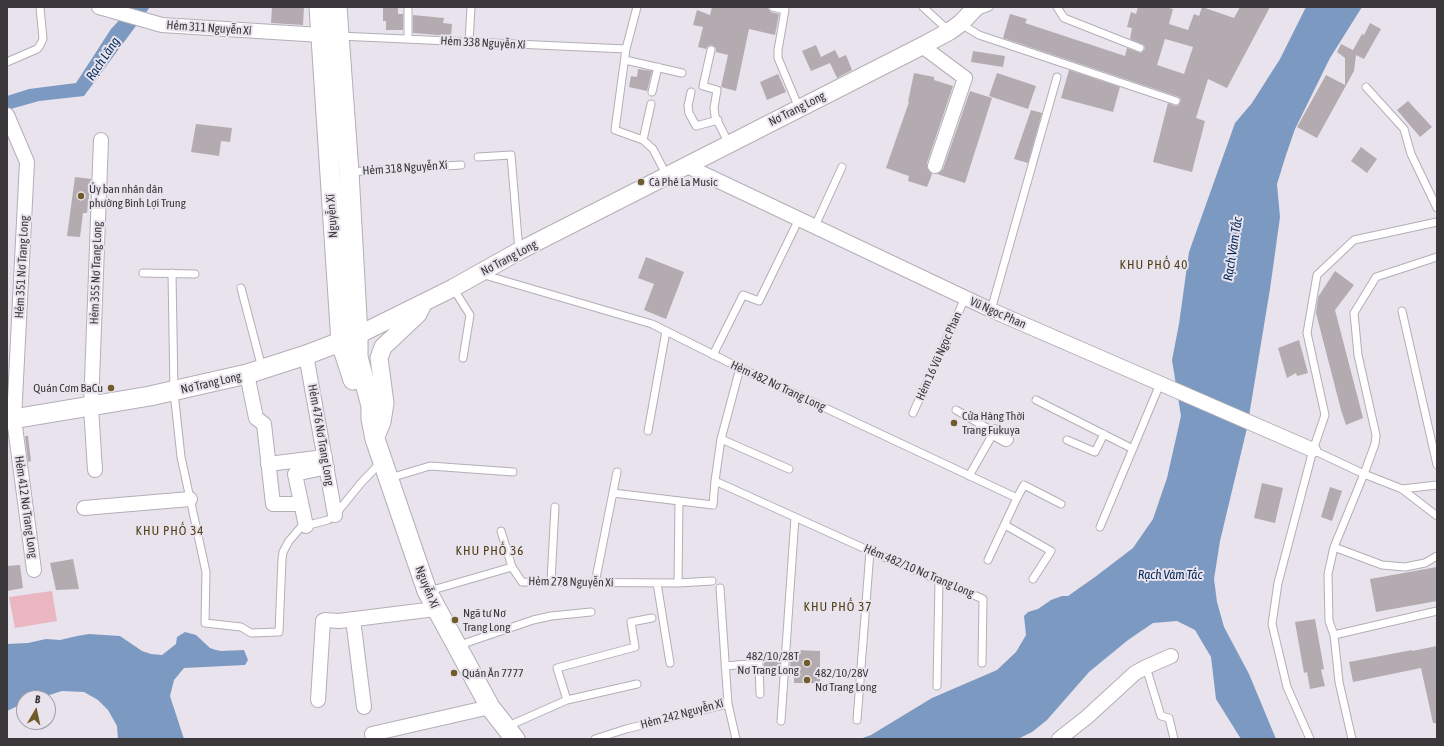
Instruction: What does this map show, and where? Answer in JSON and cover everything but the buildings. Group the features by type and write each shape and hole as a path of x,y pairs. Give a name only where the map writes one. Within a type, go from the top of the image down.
{"main road":[{"name":"Nguyễn Xí","path":"319,7 330,35 349,172 358,357 371,406 371,420 375,439 427,591 435,609 490,707 510,733"},
{"name":"Nguyễn Xí","path":"337,7 330,35 341,342 362,408 371,420"},
{"name":"Nơ Trang Long","path":"10,419 91,407 174,392 255,372 306,355 358,335"}],"street":[{"name":"Hẻm 311 Nguyễn Xí","path":"99,7 162,25 330,35"},
{"name":"Nơ Trang Long","path":"358,335 453,288 519,251 922,46 964,19"},
{"path":"922,46 965,78 935,166"},
{"name":"Hẻm 351 Nơ Trang Long","path":"8,117 27,162 10,419"},
{"name":"Hẻm 355 Nơ Trang Long","path":"95,470 91,407 101,140"},
{"name":"Vũ Ngọc Phan","path":"687,166 991,310 1313,450"},
{"path":"375,439 382,422 385,403 379,358 383,347 418,314 424,302"},
{"name":"Hẻm 476 Nơ Trang Long","path":"306,355 335,514"},
{"path":"255,372 256,418 264,424 273,504 301,504"},
{"name":"Hẻm 412 Nơ Trang Long","path":"10,419 34,570"},
{"path":"994,432 1006,439"},
{"path":"268,464 326,462"},
{"path":"306,526 295,474 326,462"},
{"path":"84,508 190,499"},
{"path":"318,700 323,621 346,620 435,609"},
{"path":"346,620 364,707"},
{"path":"1059,739 1087,717 1135,673 1171,656"},
{"path":"373,739 372,734 490,707"}],"lane":[{"path":"7,62 39,47 43,39 40,7"},
{"path":"408,7 408,39"},
{"path":"469,42 471,7"},
{"path":"637,7 626,49 615,130 643,140 653,149 667,176"},
{"path":"773,7 785,10 778,58 799,108"},
{"path":"923,7 964,19 979,35 1176,101"},
{"path":"964,19 989,7"},
{"path":"1057,7 1064,18 1140,48"},
{"name":"Hẻm 338 Nguyễn Xí","path":"330,35 626,49"},
{"path":"711,50 704,86 716,90 714,108 729,144"},
{"path":"625,60 682,73"},
{"path":"652,92 658,67"},
{"path":"991,310 1057,77"},
{"path":"1366,87 1404,129 1411,154 1437,208"},
{"path":"691,92 688,106 689,113 696,126 718,120"},
{"path":"643,140 651,104"},
{"path":"478,156 511,155 519,251"},
{"name":"Hẻm 318 Nguyễn Xí","path":"349,172 461,165"},
{"path":"814,226 842,167"},
{"path":"713,355 743,295 759,301 799,219"},
{"path":"1310,739 1287,687 1272,624 1278,583 1313,450 1325,415 1307,333 1316,275 1354,240 1437,222"},
{"path":"1352,739 1339,682 1334,635 1329,621 1328,574 1334,548 1364,474 1375,444 1376,435 1358,355 1354,313 1376,277 1437,257"},
{"path":"143,273 195,274"},
{"path":"172,273 174,392 181,457 206,572 205,623 242,627 251,632 279,632 283,552 289,541 301,527 328,520 335,514 382,461"},
{"name":"Hẻm 482 Nơ Trang Long","path":"479,274 652,324 740,368 1017,498"},
{"path":"241,288 255,372"},
{"path":"453,288 470,315 463,358"},
{"name":"Hẻm 16 Vũ Ngọc Phan","path":"912,413 965,298"},
{"path":"1402,311 1437,465"},
{"path":"648,431 666,331"},
{"path":"613,493 714,505 721,439 740,368"},
{"path":"1100,527 1133,449 1165,386"},
{"path":"1036,400 1133,449"},
{"path":"956,410 994,432 969,476"},
{"path":"1067,440 1095,452 1104,434"},
{"path":"721,439 789,469"},
{"path":"1313,450 1364,474 1402,489 1437,516"},
{"path":"388,479 430,466 513,472"},
{"path":"595,583 617,472"},
{"name":"Hẻm 482/10 Nơ Trang Long","path":"716,481 870,551 983,599 982,663"},
{"path":"988,560 1024,484 1061,504"},
{"path":"1402,489 1437,485"},
{"path":"678,583 679,501"},
{"path":"551,581 555,507"},
{"path":"781,721 795,517"},
{"path":"1005,525 1051,551 1033,579"},
{"path":"501,531 512,568"},
{"path":"1334,548 1382,565 1406,567 1425,563 1437,556"},
{"path":"857,720 870,551"},
{"name":"Hẻm 278 Nguyễn Xí","path":"427,591 512,568 522,582 678,583 712,581"},
{"path":"937,686 939,581"},
{"path":"657,583 670,663"},
{"name":"Hẻm 242 Nguyễn Xí","path":"595,739 626,729 728,704 720,588"},
{"path":"1334,635 1437,611"},
{"path":"457,646 533,620 551,616 591,612"},
{"path":"567,700 557,668 635,648 631,622 652,618"},
{"path":"725,666 759,663 760,694"},
{"path":"1146,667 1161,716 1169,718 1174,739"},
{"path":"510,733 567,700 637,684"},
{"path":"728,704 736,739"}],"shaded area":[{"path":"52,591 57,621 15,628 9,597"}],"water":[{"name":"Rạch Lăng","path":"132,7 150,7 84,96 39,101 7,110 7,96 29,89 76,83 111,29"},
{"name":"Rạch Vàm Tắc","path":"1306,7 1362,7 1330,58 1295,129 1277,184 1280,217 1270,289 1247,428 1220,541 1214,579 1217,602 1224,627 1249,674 1276,739 1241,739 1216,699 1211,657 1195,630 1177,621 1153,623 1128,640 1089,672 1047,720 1032,732 1018,739 860,739 871,735 932,698 997,670 1016,652 1026,635 1024,616 1028,612 1038,609 1051,600 1062,596 1068,596 1095,577 1133,548 1153,519 1167,478 1181,416 1172,360 1179,324 1189,252 1235,123 1252,103 1280,59"},
{"path":"185,632 196,635 210,648 216,650 244,650 248,660 245,665 184,668 174,680 170,696 184,739 118,739 117,726 108,710 98,700 84,692 62,691 56,693 56,690 16,690 16,707 7,711 7,644 28,643 46,639 60,640 89,634 120,636 142,651 162,655 176,644 177,637"}],"place":[{"name":"Cà Phê La Music","path":"641,182"},
{"name":"Ủy ban nhân dân phường Bình Lợi Trung","path":"81,196"},
{"name":"Quán Cơm BaCu","path":"111,388"},
{"name":"Cửa Hàng Thời Trang Fukuya","path":"954,423"},
{"name":"Ngã tư Nơ Trang Long","path":"455,620"},
{"name":"482/10/28T Nơ Trang Long","path":"807,663"},
{"name":"Quán Ăn 7777","path":"454,673"},
{"name":"482/10/28V Nơ Trang Long","path":"807,680"}],"district":[{"name":"KHU PHỐ 40","path":"1154,265"},
{"name":"KHU PHỐ 34","path":"170,531"},
{"name":"KHU PHỐ 36","path":"490,551"},
{"name":"KHU PHỐ 37","path":"838,607"}]}
